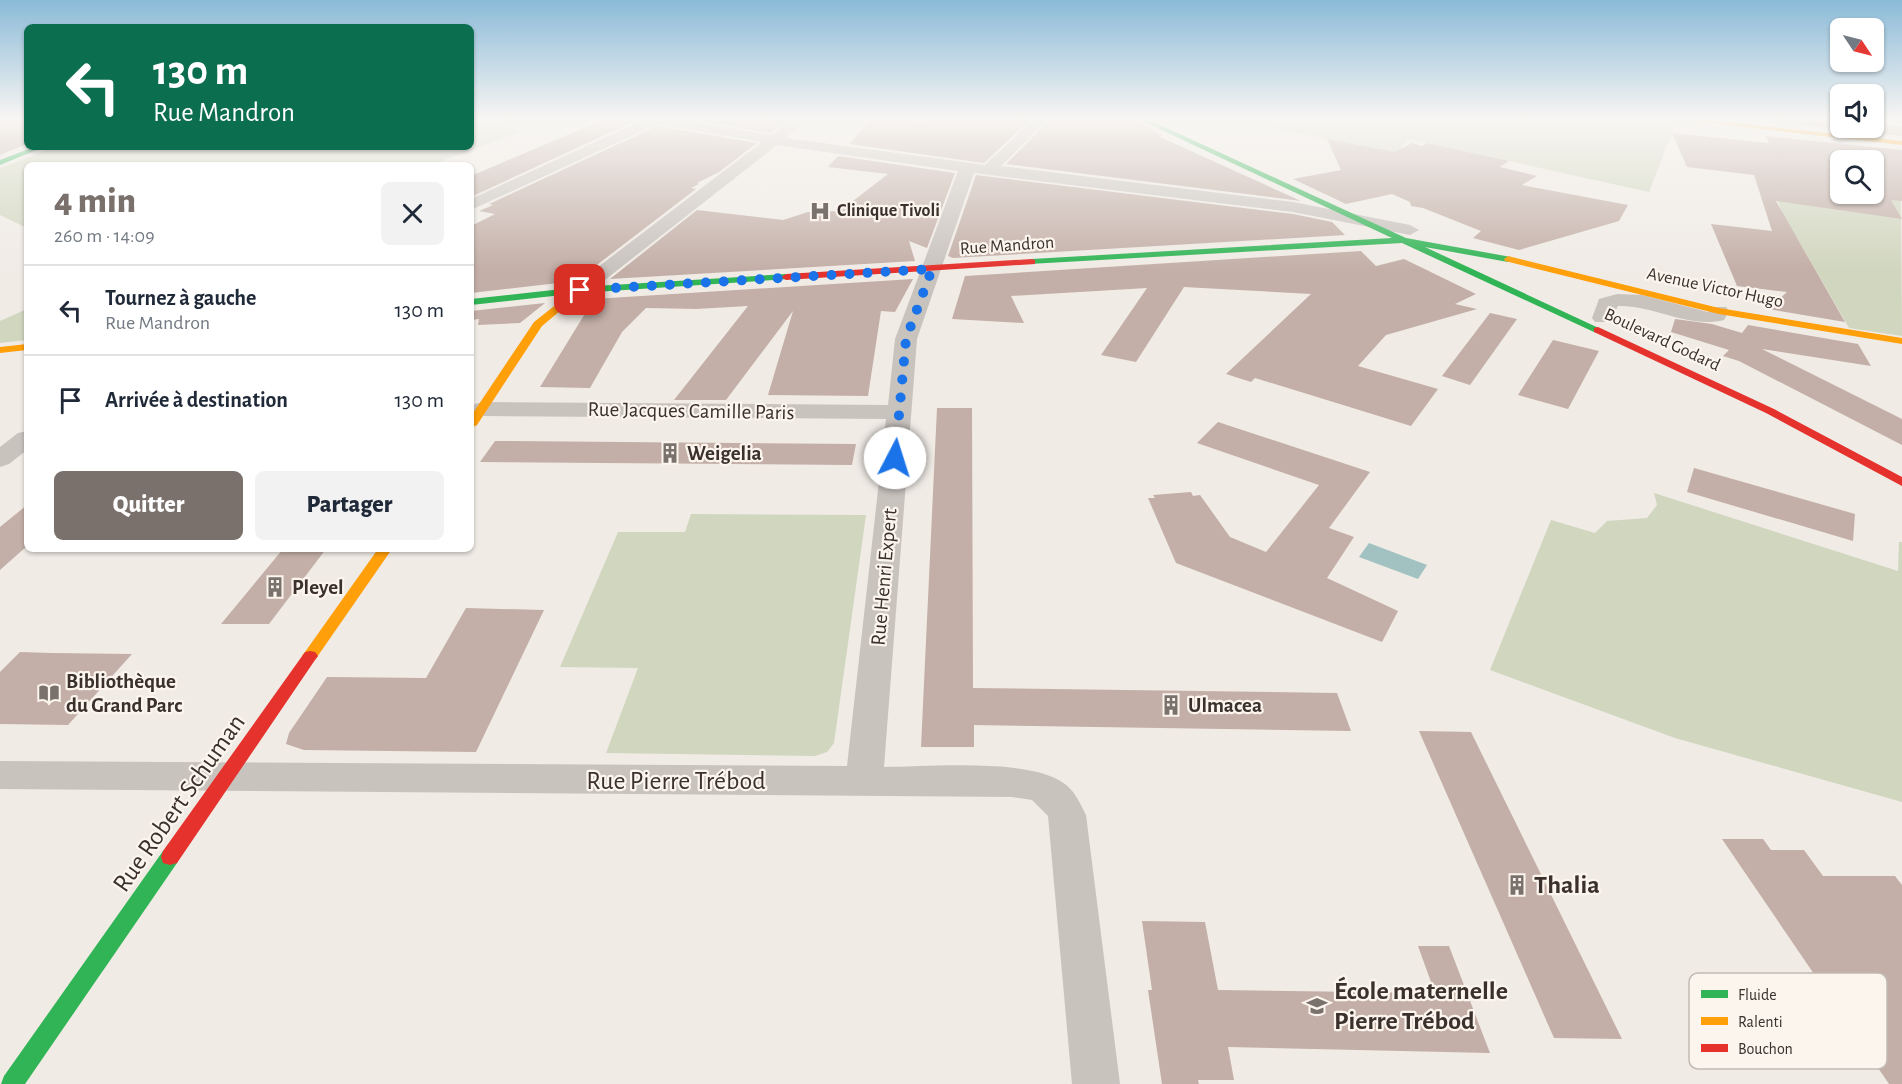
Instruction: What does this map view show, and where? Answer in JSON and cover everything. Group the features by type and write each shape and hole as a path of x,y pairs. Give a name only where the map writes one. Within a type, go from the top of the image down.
{"street":[{"path":"474,204 548,169"},
{"path":"477,417 538,324 740,169"},
{"name":"Rue Henri Expert","path":"864,782 906,339 967,169"},
{"path":"995,169 1353,216"},
{"path":"1249,169 1353,216 1406,235 1447,246"},
{"path":"1264,169 1406,235"},
{"path":"1293,207 1310,205 1311,200 1308,196"},
{"name":"Avenue Victor Hugo","path":"1406,235 1522,261 1719,311 1902,341"},
{"name":"Rue Mandron","path":"474,302 580,290 932,269 1406,235"},
{"name":"Boulevard Godard","path":"1406,235 1770,411 1902,482"},
{"name":"Avenue Victor Hugo","path":"1447,246 1522,261"},
{"name":"Boulevard Godard","path":"1447,246 1847,436"},
{"path":"1602,318 1606,303 1624,300 1699,317 1715,317 1719,311"},
{"path":"0,350 24,347"},
{"name":"Rue Jacques Camille Paris","path":"477,417 900,412"},
{"path":"0,459 24,440"},
{"name":"Rue Robert Schuman","path":"12,1084 383,552"},
{"name":"Rue Pierre Trébod","path":"0,775 1012,782 1039,786 1058,798 1067,815 1096,1084"}],"green space":[{"path":"0,169 24,169 24,227 0,215"},
{"path":"1543,169 1658,169 1649,192"},
{"path":"1761,172 1830,181 1830,204 1884,204 1884,196 1901,199 1902,336 1849,328 1796,236 1790,235 1775,193"},
{"path":"24,310 24,340 0,343 0,321"},
{"path":"1654,493 1898,571 1899,542 1902,542 1902,802 1675,738 1490,670 1551,520 1595,533 1607,521 1647,518 1657,505"},
{"path":"691,514 866,515 834,743 827,752 815,756 606,753 638,668 560,667 618,532 685,532"}],"water":[{"path":"1369,543 1427,565 1418,579 1359,557"}],"building":[{"path":"488,169 532,169 474,196 474,175"},
{"path":"565,169 723,169 697,183 699,184 691,188 696,189 576,281 474,293 474,224 495,214 479,211 493,205 489,204"},
{"name":"Clinique Tivoli","path":"842,169 925,169 955,173 927,248 909,241 915,261 610,279 697,210 783,220 808,212 840,211 888,174"},
{"path":"1043,169 1230,169 1301,201"},
{"path":"1507,169 1537,176 1522,185 1628,205 1619,221 1519,250 1473,238 1481,231 1423,208 1411,206 1410,202 1392,194 1346,204 1293,179 1341,170"},
{"path":"1700,169 1830,169 1830,204 1884,204 1884,169 1902,169 1902,201 1891,200 1902,219 1776,201 1845,322 1768,309 1787,292 1737,286 1711,224 1772,231 1754,175"},
{"path":"976,175 1293,214 1332,222 1345,235 953,258 948,256"},
{"path":"1361,251 1376,266 1404,259 1476,294 1455,304 1477,309 1386,335 1358,366 1438,389 1411,426 1255,378 1251,382 1226,374 1311,294 1184,287 1136,362 1101,355 1147,288 1011,296 1024,323 952,319 965,276"},
{"path":"913,279 895,312 881,311 868,396 768,395 793,311 726,400 674,400 748,306 696,309 646,308 622,332 590,388 540,387 594,299"},
{"path":"545,303 520,323 478,325 479,319 474,320 474,311"},
{"path":"1490,313 1517,319 1470,385 1442,376"},
{"path":"1675,319 1712,324 1742,333 1748,325 1858,344 1871,366 1762,349 1902,419 1902,445 1739,361 1723,356 1729,350 1671,332"},
{"path":"1553,340 1599,351 1568,409 1518,395"},
{"path":"937,408 972,408 973,688 1337,693 1351,731 974,725 974,747 921,747"},
{"path":"1218,422 1370,472 1329,528 1354,537 1327,578 1398,611 1382,642 1176,563 1148,498 1155,498 1153,495 1191,492 1193,496 1200,495 1230,537 1266,552 1319,485 1197,443"},
{"name":"Weigelia","path":"495,441 856,444 852,465 480,462"},
{"path":"1694,468 1855,514 1853,541 1687,492"},
{"path":"24,507 24,549 0,570 0,527"},
{"name":"Pleyel","path":"281,552 324,552 269,624 221,624"},
{"path":"466,608 544,610 476,752 304,750 286,744 289,733 327,677 426,678"},
{"name":"Bibliothèque du Grand Parc","path":"20,652 132,654 68,725 0,724 0,672"},
{"name":"Thalia","path":"1419,731 1471,732 1622,1039 1554,1038"},
{"path":"1722,839 1763,839 1771,850 1804,850 1823,876 1895,876 1902,885 1902,1084 1889,1084 1879,1069 1887,1069 1887,973 1813,973"},
{"path":"1142,921 1205,922 1218,990 1435,993 1418,946 1449,946 1490,1053 1228,1047 1234,1080 1198,1080 1199,1084 1162,1084 1148,990 1152,990"}],"traffic: fast":[{"path":"1249,169 1598,330"},
{"path":"1032,262 1402,240 1508,259"},
{"path":"474,302 580,290 786,277"},
{"path":"12,1084 170,857"}],"traffic: slow":[{"path":"1508,259 1719,311 1902,341"},
{"path":"474,420 538,324 580,290"},
{"path":"0,350 24,347"},
{"path":"310,656 383,552"}],"traffic: jam":[{"path":"786,277 1032,262"},
{"path":"1598,330 1770,411 1902,482"},
{"path":"170,857 310,656"}],"place":[{"name":"Clinique Tivoli","path":"820,211"},
{"name":"Weigelia","path":"670,453"},
{"name":"Pleyel","path":"275,587"},
{"name":"Bibliothèque du Grand Parc","path":"49,693"},
{"name":"Ulmacea","path":"1171,705"},
{"name":"Thalia","path":"1517,885"},
{"name":"École maternelle Pierre Trébod","path":"1317,1006"}],"route":[{"path":"580,290 932,269 906,339 895,458"}]}
